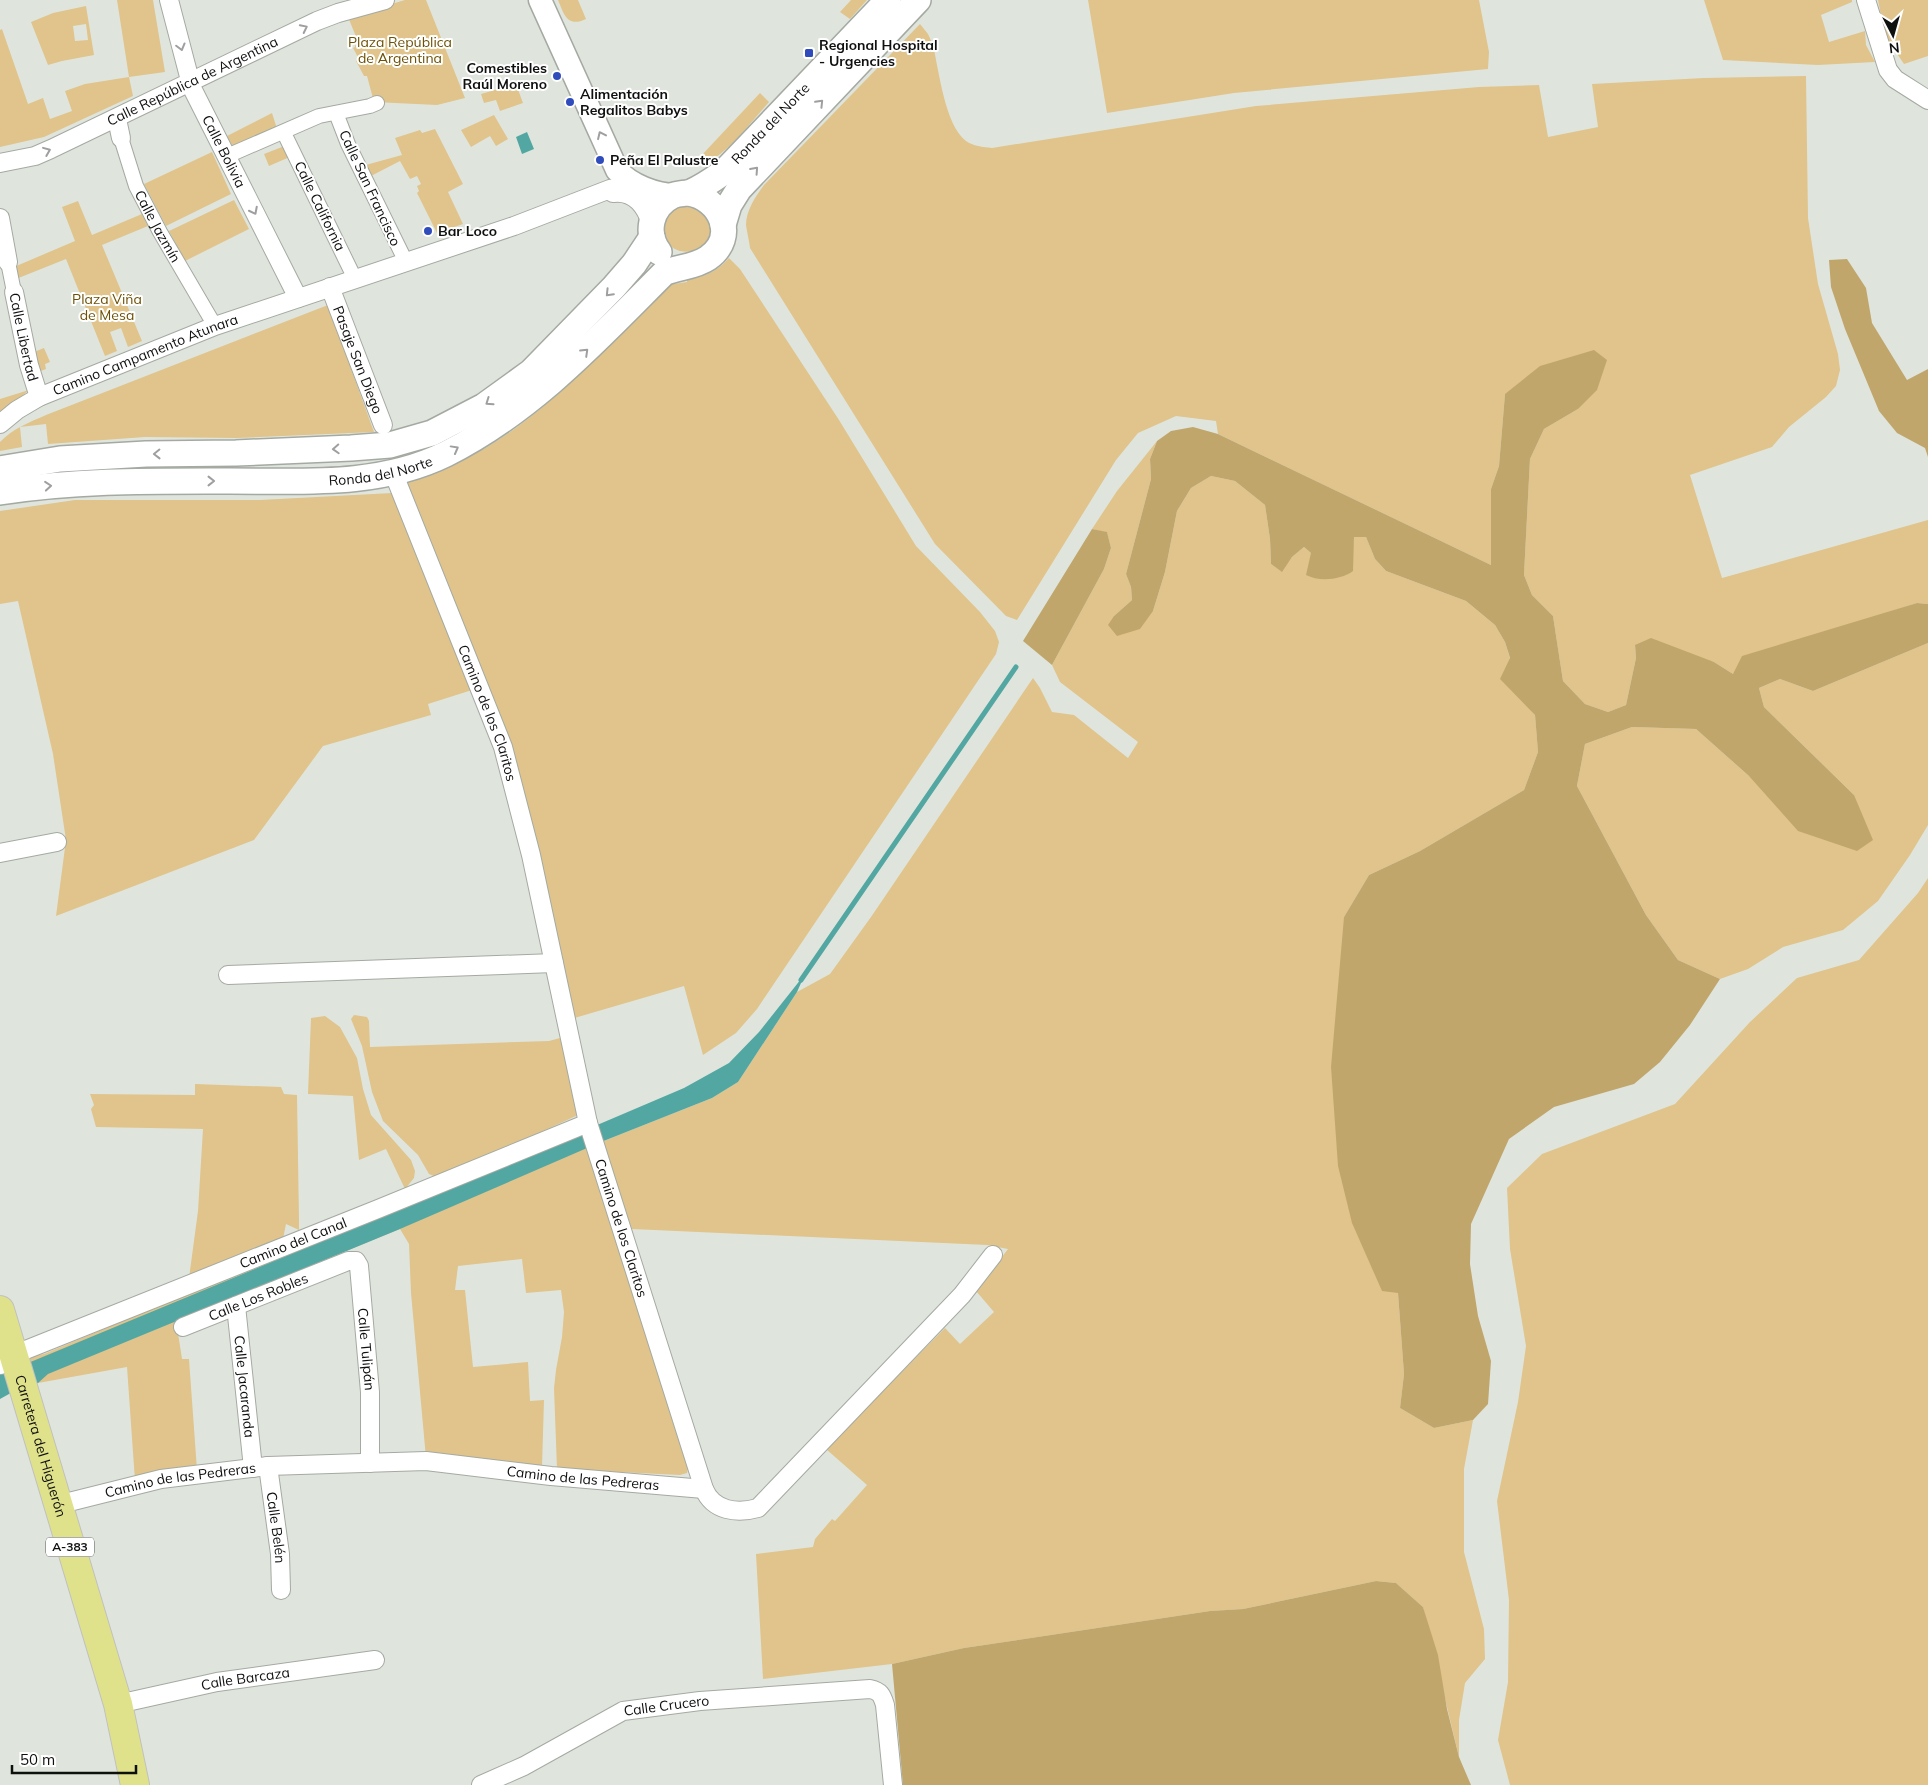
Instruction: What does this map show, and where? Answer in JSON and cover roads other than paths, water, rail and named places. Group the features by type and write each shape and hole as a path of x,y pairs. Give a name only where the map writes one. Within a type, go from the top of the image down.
{"main road":[{"name":"Ronda del Norte","path":"0,469 60,459 146,454 287,451 388,433 432,433 459,420 484,406 531,372 614,287 648,239 654,214 660,206 712,181 724,172 888,0"},
{"name":"Ronda del Norte","path":"0,492 31,487 116,481 311,481 352,479 393,472 446,454 502,422 543,390 664,273 674,268 701,262 716,250 721,242 726,215 738,189 918,0"},
{"path":"682,194 696,194 712,202 717,209 726,215"},
{"path":"648,239 670,261 692,265"},
{"name":"Carretera del Higuerón","path":"0,1310 6,1360 57,1505 118,1704 135,1785"}],"street":[{"name":"Calle Bolivia","path":"169,0 191,82 298,298"},
{"name":"Calle República de Argentina","path":"0,163 43,152 117,119 323,19 385,0"},
{"path":"540,0 615,166 632,181 658,193 682,194"},
{"path":"1866,0 1888,70 1895,80 1928,100"},
{"path":"227,156 284,133 319,116 377,103"},
{"name":"Calle San Francisco","path":"336,113 348,144 406,262"},
{"name":"Calle Jazmín","path":"117,119 136,186 160,232 215,326"},
{"name":"Calle California","path":"284,133 355,279"},
{"path":"330,287 514,226 632,181"},
{"path":"605,192 632,195 644,206 648,239"},
{"name":"Calle Libertad","path":"0,218 14,292 39,397"},
{"name":"Camino Campamento Atunara","path":"0,424 17,410 39,397 215,326 330,287"},
{"name":"Pasaje San Diego","path":"330,287 388,433"},
{"name":"Camino de los Claritos","path":"393,472 503,747 532,854 588,1123 704,1489"},
{"path":"0,853 57,842"},
{"path":"228,975 554,963"},
{"name":"Camino del Canal","path":"6,1360 588,1123"},
{"path":"704,1489 712,1502 721,1508 742,1510 758,1508 962,1295 993,1255"},
{"name":"Calle Tulipán","path":"332,1267 353,1260 359,1266 370,1392 370,1463"},
{"name":"Calle Los Robles","path":"184,1327 332,1267"},
{"name":"Calle Jacaranda","path":"236,1306 261,1467"},
{"name":"Camino de las Pedreras","path":"57,1505 161,1479 261,1467 426,1461 552,1476 704,1489"},
{"name":"Calle Belén","path":"261,1467 280,1554 281,1590"},
{"name":"Calle Barcaza","path":"118,1704 217,1682 375,1660"},
{"name":"Calle Crucero","path":"481,1785 524,1766 623,1711 700,1700 870,1689 878,1691 885,1704 893,1785"}],"water":[{"path":"527,132 534,149 522,154 516,137"},
{"path":"805,974 797,992 738,1082 712,1098 601,1142 400,1229 48,1374 38,1383 18,1389 0,1399 0,1375 4,1373 402,1208 684,1088 729,1063 759,1032"}],"waterway":[{"path":"801,980 1016,667"}],"place":[{"name":"Regional Hospital - Urgencies","path":"809,53"},
{"name":"Comestibles Raúl Moreno","path":"557,76"},
{"name":"Alimentación Regalitos Babys","path":"570,102"},
{"name":"Peña El Palustre","path":"600,160"},
{"name":"Bar Loco","path":"428,231"}],"park label":[{"name":"Plaza República de Argentina","path":"400,50"},
{"name":"Plaza Viña de Mesa","path":"107,308"}]}
